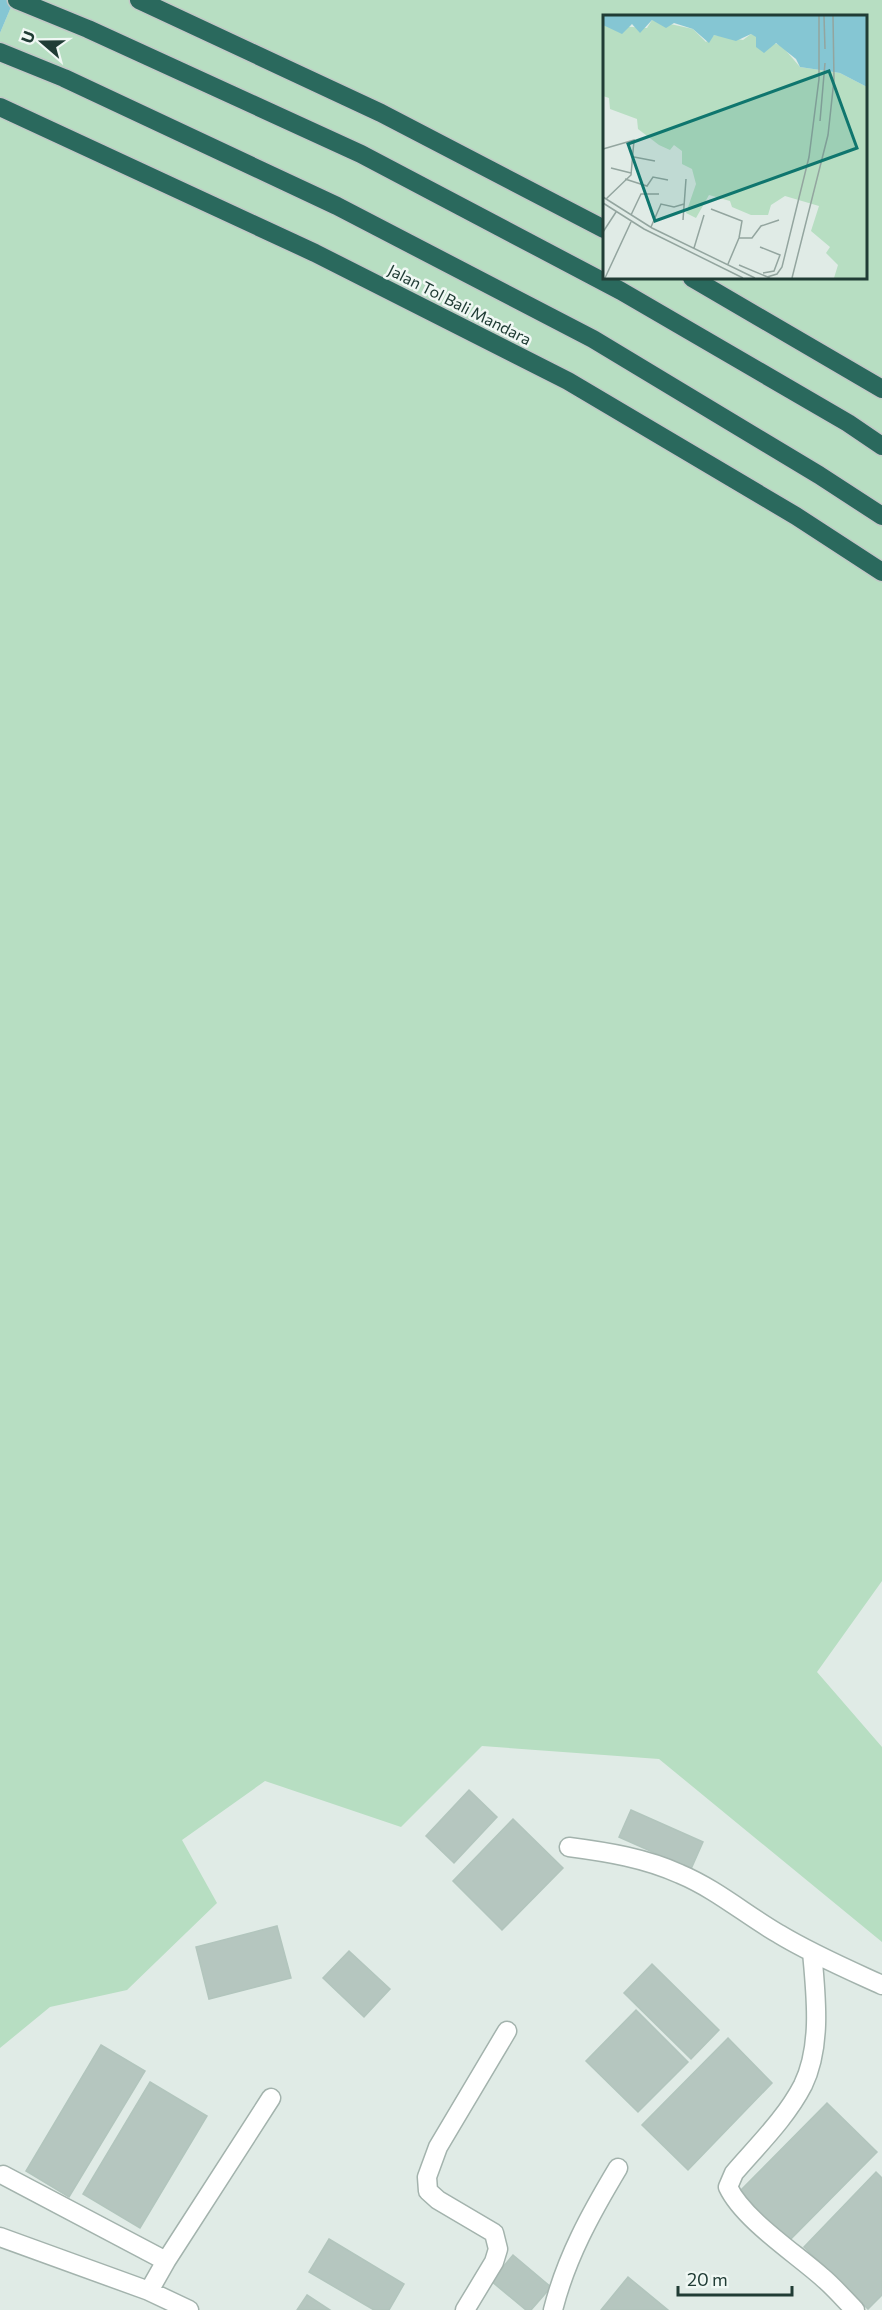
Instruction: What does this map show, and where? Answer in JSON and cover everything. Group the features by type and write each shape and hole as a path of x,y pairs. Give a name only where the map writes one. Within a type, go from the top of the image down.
{"highway":[{"path":"17,0 88,29 372,160 621,291 848,423 882,446"},
{"path":"139,0 381,113 603,228"},
{"name":"Jalan Tol Bali Mandara","path":"0,52 64,78 337,206 583,334 819,475 882,516"},
{"name":"Jalan Tol Bali Mandara","path":"0,107 315,253 568,381 796,516 882,572"},
{"path":"694,279 882,389"}],"lane":[{"path":"569,1846 615,1853 681,1874 812,1953 882,1985"},
{"path":"812,1953 815,2034 810,2066 794,2100 734,2173 728,2187 732,2195 762,2226 824,2279 855,2310"},
{"path":"465,2310 494,2262 498,2249 494,2232 438,2200 428,2191 427,2177 438,2147 507,2031"},
{"path":"149,2291 166,2260 271,2098"},
{"path":"553,2310 560,2281 588,2218 618,2168"},
{"path":"3,2175 166,2260"},
{"path":"0,2237 149,2291 189,2310"}],"green space":[{"path":"14,0 882,0 882,1581 817,1672 882,1747 882,1942 659,1759 482,1746 401,1827 265,1781 182,1840 217,1903 127,1990 50,2007 0,2048 0,33"}],"water":[{"path":"0,0 14,0 0,33"}],"building":[{"path":"469,1790 497,1817 454,1863 426,1836"},
{"path":"631,1810 703,1842 691,1869 619,1837"},
{"path":"513,1819 563,1868 502,1930 453,1881"},
{"path":"277,1926 291,1978 209,1999 196,1947"},
{"path":"349,1951 390,1989 364,2017 323,1978"},
{"path":"652,1964 719,2030 691,2059 624,1993"},
{"path":"636,2010 688,2062 638,2112 586,2061"},
{"path":"728,2038 772,2083 688,2170 642,2125"},
{"path":"101,2045 145,2071 69,2197 26,2171"},
{"path":"150,2082 207,2116 140,2228 83,2194"},
{"path":"827,2103 877,2152 786,2244 737,2194"},
{"path":"876,2172 882,2178 882,2295 868,2309 804,2247"},
{"path":"329,2239 404,2284 389,2310 374,2310 309,2272"},
{"path":"513,2255 551,2287 531,2310 526,2310 491,2281"},
{"path":"628,2277 668,2310 601,2310"},
{"path":"307,2295 330,2310 297,2310"}]}
